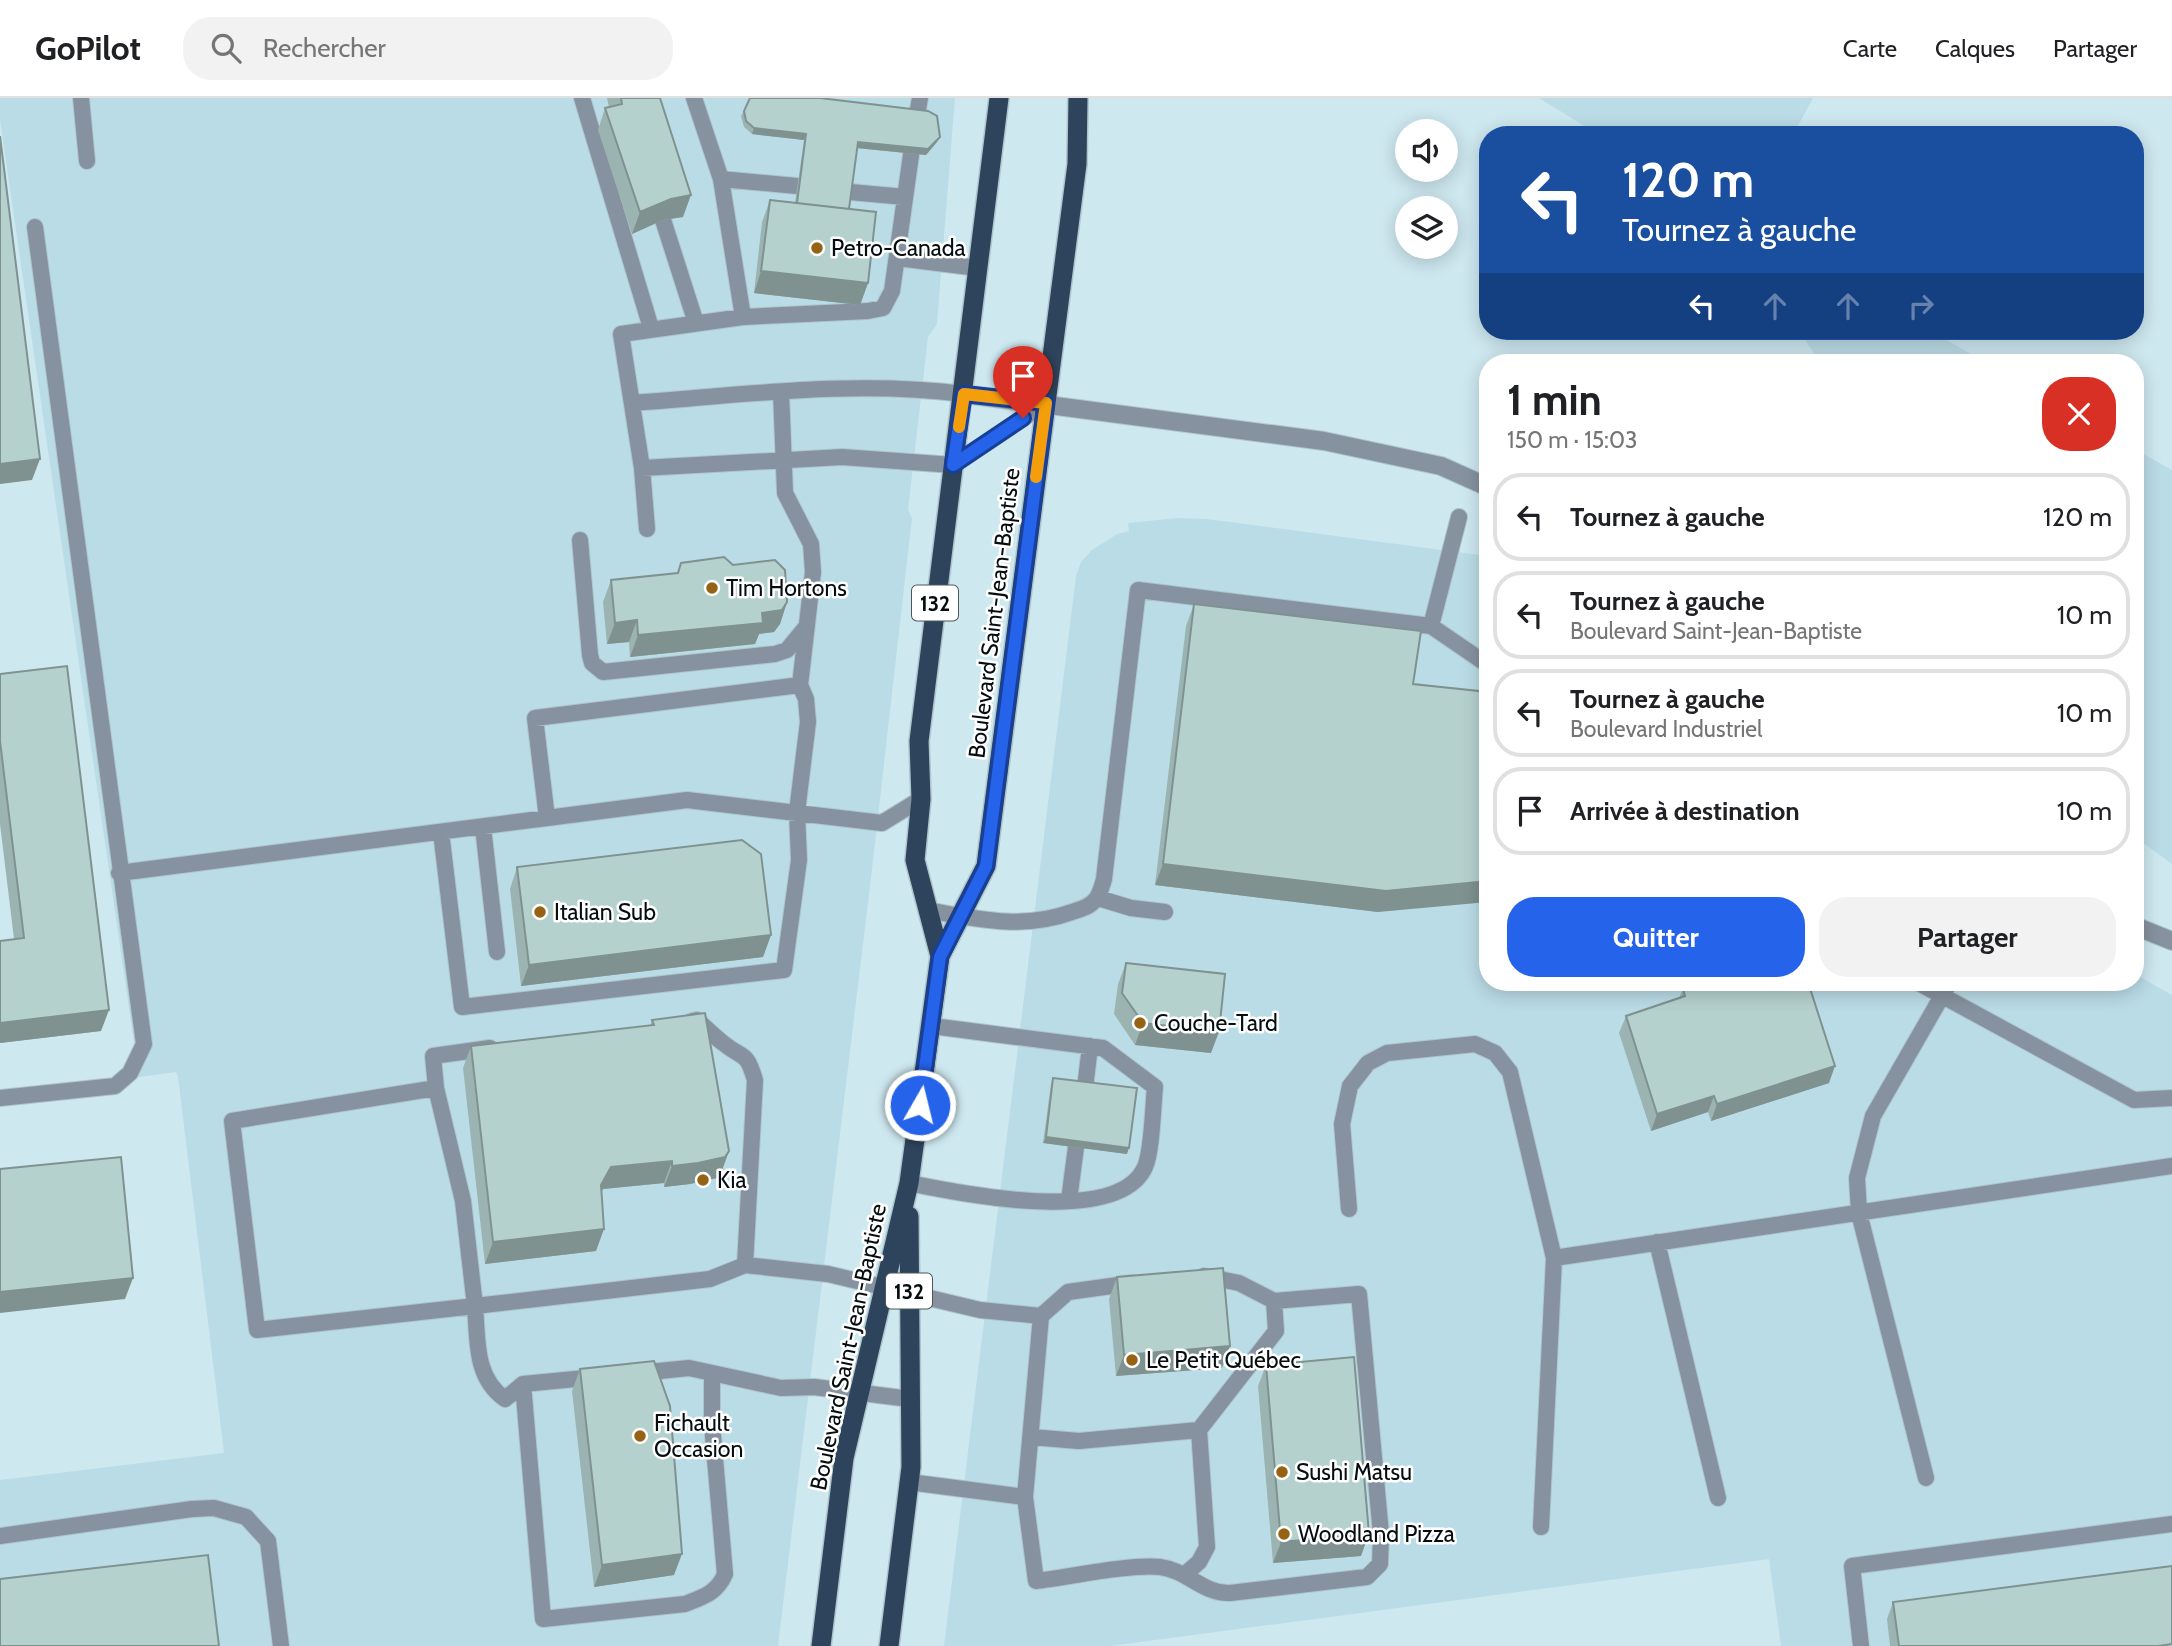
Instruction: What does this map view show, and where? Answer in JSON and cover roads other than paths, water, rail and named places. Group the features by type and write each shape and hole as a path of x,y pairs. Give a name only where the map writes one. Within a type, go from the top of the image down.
{"highway":[{"name":"Boulevard Saint-Jean-Baptiste","path":"940,957 915,860 921,799 919,741 999,98"},
{"name":"Boulevard Saint-Jean-Baptiste","path":"821,1646 844,1458 909,1183 940,957 986,866 1077,164 1077,98"},
{"name":"Boulevard Saint-Jean-Baptiste","path":"889,1646 909,1482 909,1183"}],"street":[{"path":"964,394 1324,441 1441,466 1479,483"},
{"path":"2144,930 2172,941"}],"lane":[{"path":"81,98 87,161"},
{"path":"582,98 651,328"},
{"path":"694,98 722,179 743,317"},
{"path":"917,115 920,98"},
{"path":"647,529 642,468 621,334 743,317 856,312 883,308 892,291 911,155"},
{"path":"722,179 797,186"},
{"path":"850,192 905,197"},
{"path":"663,220 696,323"},
{"path":"0,1098 115,1086 130,1073 144,1044 119,873 35,227"},
{"path":"897,258 978,268"},
{"path":"632,403 872,386 964,394"},
{"path":"441,832 462,1007 784,970 799,860 797,812 808,722 806,699 800,685 813,572 811,544 785,493 781,392"},
{"path":"642,468 872,457 953,465 1046,403"},
{"path":"1430,626 1459,517"},
{"path":"580,540 590,655 592,663 603,672 775,654 787,650 807,625"},
{"path":"927,910 991,922 1029,923 1058,917 1088,906 1098,898 1104,879 1138,590 1430,626 1479,659"},
{"path":"547,818 535,718 800,685"},
{"path":"119,873 687,800 882,823 921,799"},
{"path":"483,827 497,952"},
{"path":"1098,898 1132,908 1165,912"},
{"path":"1926,1478 1859,1213 1857,1178 1873,1116 1945,991"},
{"path":"1949,991 2134,1100 2172,1098"},
{"path":"671,1024 697,1020 726,1046 740,1051 750,1061 755,1080 745,1265"},
{"path":"909,1183 994,1200 1069,1200 1123,1190 1146,1166 1155,1087 1103,1048 932,1026"},
{"path":"512,1045 433,1055 436,1088 463,1201 483,1374 492,1389 505,1399 523,1384 689,1368 781,1388 808,1387 910,1399"},
{"path":"1349,1209 1342,1124 1350,1086 1368,1063 1387,1053 1475,1045 1495,1053 1510,1072 1554,1258 1541,1527"},
{"path":"1084,1088 1090,1046"},
{"path":"436,1088 232,1121 257,1330 710,1279 745,1265 828,1274 884,1285 980,1310 1041,1316"},
{"path":"1069,1200 1076,1147"},
{"path":"1554,1258 2172,1166"},
{"path":"1657,1242 1718,1498"},
{"path":"1147,1281 1068,1292 1041,1316 1025,1497 1036,1581 1151,1567 1184,1575 1209,1591 1230,1593 1367,1577 1380,1564 1382,1554 1359,1294 1273,1301 1239,1283 1219,1277 1187,1277"},
{"path":"1184,1575 1199,1562 1207,1547 1199,1430 1276,1331 1273,1301"},
{"path":"523,1384 543,1619 685,1604 707,1596 720,1586 725,1574 712,1424 712,1375"},
{"path":"1031,1437 1079,1441 1199,1430"},
{"path":"909,1482 1025,1497"},
{"path":"0,1536 192,1508 232,1511 258,1527 268,1541 281,1646"},
{"path":"1861,1646 1852,1566 2172,1524"}],"place":[{"name":"Petro-Canada","path":"817,248"},
{"name":"Tim Hortons","path":"712,588"},
{"name":"Italian Sub","path":"540,912"},
{"name":"Couche-Tard","path":"1140,1023"},
{"name":"Kia","path":"703,1180"},
{"name":"Le Petit Québec","path":"1132,1360"},
{"name":"Fichault Occasion","path":"640,1436"},
{"name":"Sushi Matsu","path":"1282,1472"},
{"name":"Woodland Pizza","path":"1284,1534"}]}
